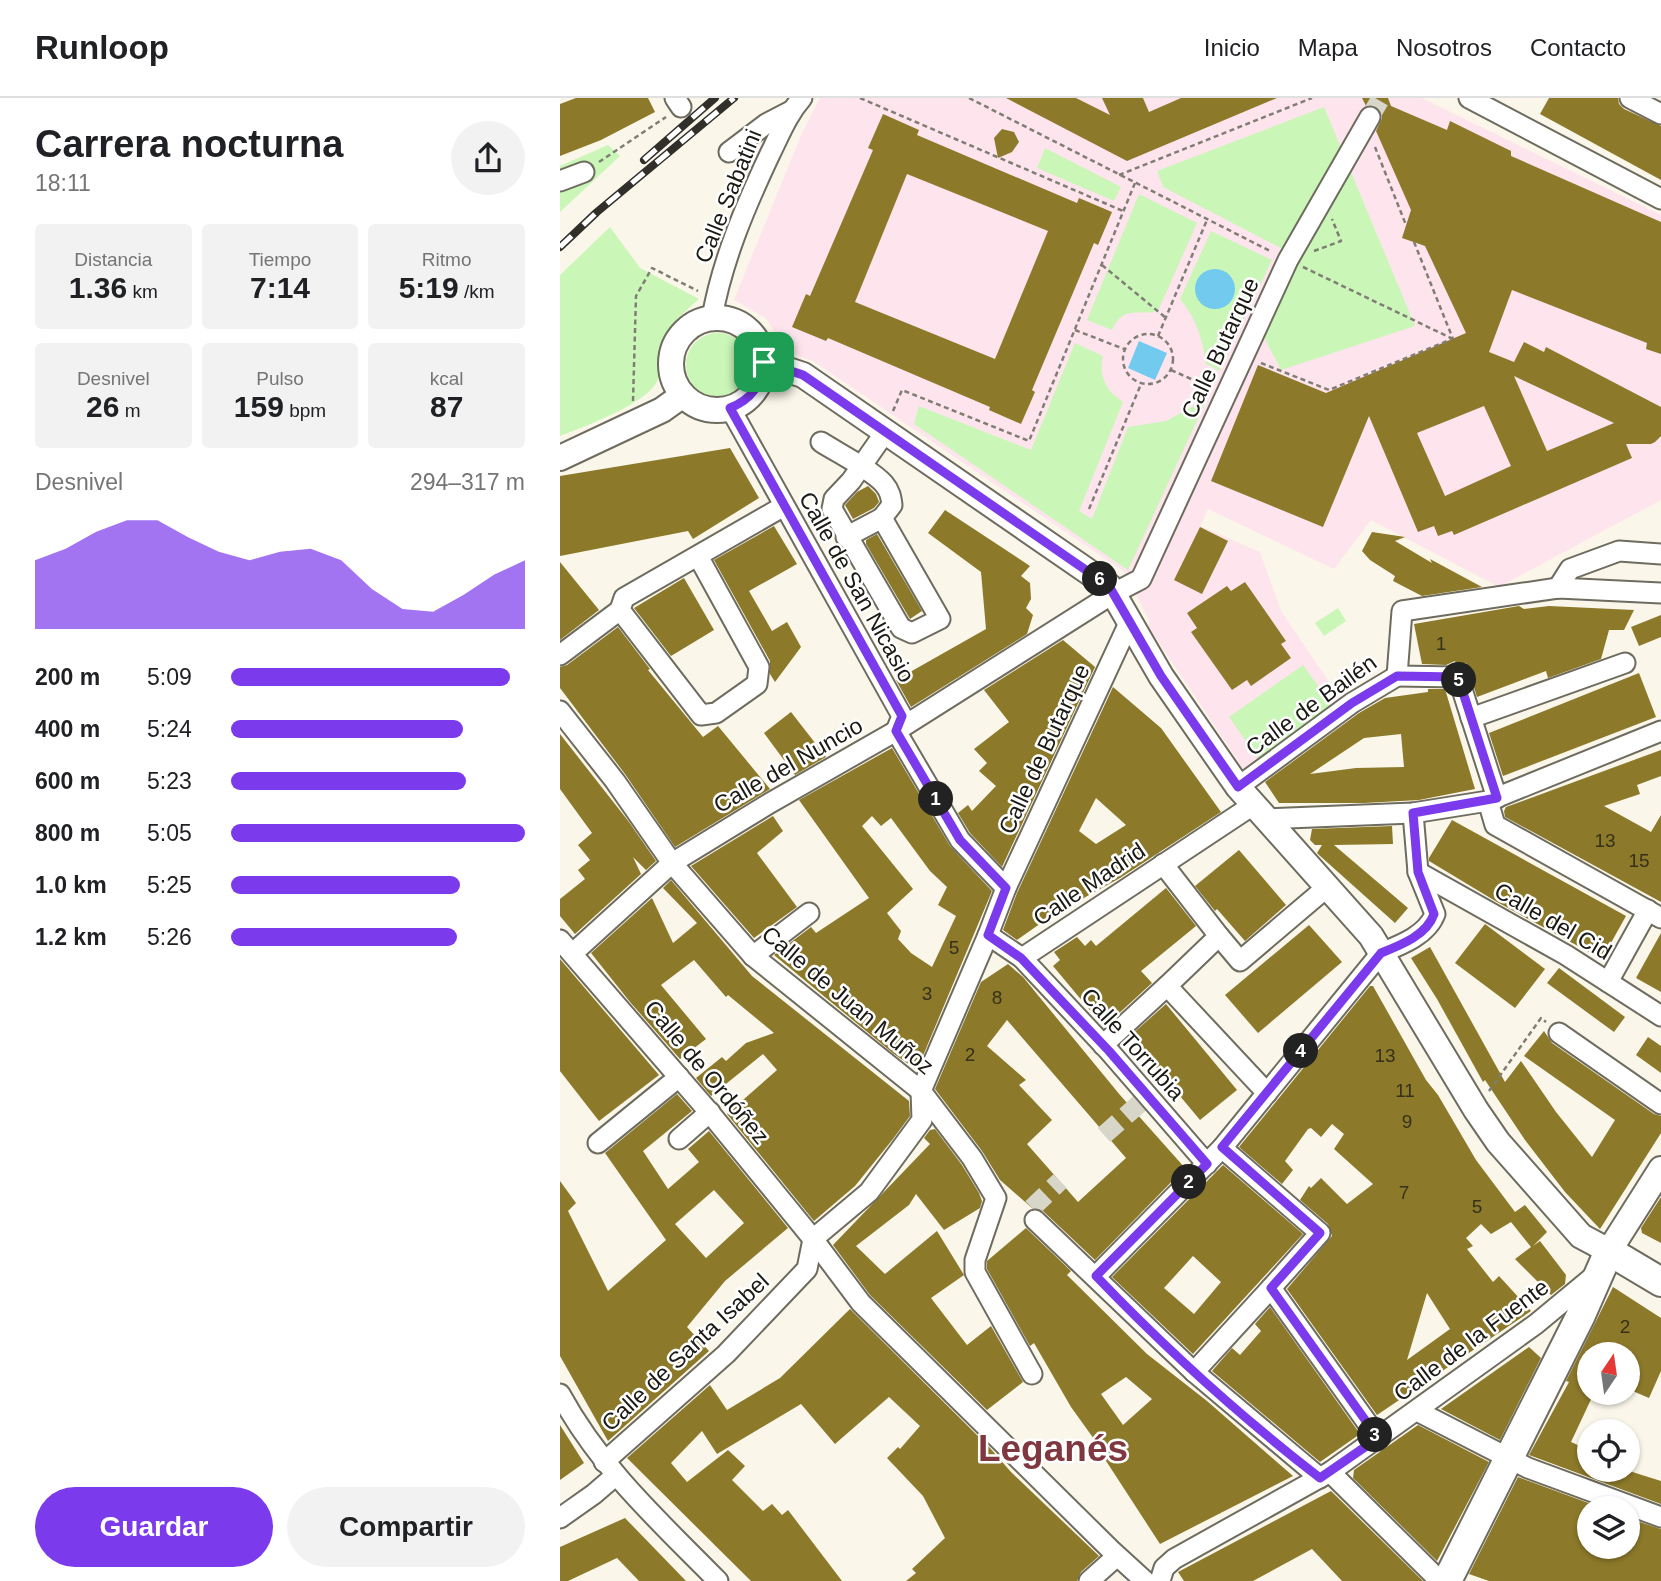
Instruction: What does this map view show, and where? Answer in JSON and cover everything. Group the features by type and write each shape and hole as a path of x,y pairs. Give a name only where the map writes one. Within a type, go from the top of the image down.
{"highway":[{"path":"1447,1581 1605,1261 1661,1282"}],"main road":[{"path":"712,318 724,318 747,329 756,338 764,362 758,386 751,396 730,408 713,410 697,405 683,395 675,383 671,369 677,341 686,330 698,322 712,318"},
{"path":"764,362 803,375 889,423 1109,586 1161,676 1252,804 1371,936 1498,1142 1605,1261 1661,1169"},
{"path":"560,458 662,410 683,395"}],"street":[{"path":"1469,98 1661,198"},
{"path":"1630,98 1661,114"},
{"path":"729,152 797,104"},
{"path":"776,173 795,133 797,104"},
{"name":"Calle Sabatini","path":"712,318 716,291 752,191 797,104"},
{"name":"Calle Butarque","path":"1114,593 1142,579 1288,260 1368,120"},
{"path":"560,181 584,172"},
{"name":"Calle de San Nicasio","path":"730,408 902,716 896,731 960,840 1006,888"},
{"path":"882,518 940,619 912,633 901,628 832,509 834,499 861,468 889,423"},
{"path":"821,442 883,482 890,492 892,505 882,518 846,537"},
{"path":"560,655 620,610 624,598 784,506"},
{"path":"1661,554 1619,551 1570,569 1558,588 1661,593"},
{"path":"620,610 701,715 716,713 757,684 759,667 698,556"},
{"name":"Calle de Bailén","path":"1252,804 1355,696 1397,676 1402,611 1558,588"},
{"name":"Calle del Nuncio","path":"566,947 672,863 896,731 1114,593"},
{"name":"Calle de Butarque","path":"988,935 1006,888 1129,623"},
{"path":"1471,718 1625,663"},
{"path":"1397,676 1458,677 1493,799 1495,825 1655,914 1608,982"},
{"name":"Calle de Juan Muñoz","path":"560,711 615,781 672,863 752,956 921,1091 972,1158 996,1198 975,1259 975,1272 1032,1374"},
{"path":"1252,804 1413,813 1493,799 1661,731"},
{"name":"Calle Madrid","path":"1021,958 1252,804"},
{"path":"1096,1276 1222,1147 1381,953 1404,944 1431,924 1434,914 1418,872 1413,813"},
{"path":"1163,864 1240,961 1326,888"},
{"name":"Calle del Cid","path":"1418,872 1566,955 1661,1016"},
{"path":"752,956 808,914"},
{"path":"813,1239 869,1192 922,1120 921,1091 988,935 1021,958"},
{"path":"1102,1045 1219,936"},
{"name":"Calle de Ordóñez","path":"566,947 710,1112 861,1303 1118,1556 1150,1580"},
{"name":"Calle Torrubia","path":"1021,958 1207,1164"},
{"path":"1167,986 1267,1093"},
{"path":"1559,1032 1661,1104"},
{"path":"598,1143 678,1077"},
{"path":"679,1139 710,1112"},
{"path":"1194,1372 1320,1233 1222,1147"},
{"path":"1035,1220 1194,1372 1325,1475 1440,1581"},
{"name":"Calle de Santa Isabel","path":"560,1518 594,1494 610,1469 807,1269 813,1239"},
{"name":"Calle de la Fuente","path":"1150,1580 1174,1559 1325,1475 1417,1411 1564,1303 1605,1261"},
{"path":"1271,1288 1378,1438"},
{"path":"560,1394 579,1429 610,1469 718,1581"},
{"path":"1417,1411 1528,1468 1661,1517"},
{"path":"1150,1580 1162,1558 1158,1551"},
{"path":"1089,1581 1118,1556"}],"path":[{"path":"860,98 1123,211"},
{"path":"969,98 1207,220 1453,339"},
{"path":"1119,175 1312,98"},
{"path":"584,172 678,102"},
{"path":"1368,120 1406,225"},
{"path":"889,423 902,390 1030,441 1135,183"},
{"path":"1158,336 1207,220"},
{"path":"1414,242 1453,339"},
{"path":"1102,265 1166,318"},
{"path":"642,419 633,400 636,296 652,268 698,291"},
{"path":"1075,330 1124,349"},
{"path":"1158,336 1170,347 1171,370 1158,382 1141,384 1133,380 1123,366 1124,349 1135,337 1158,336"},
{"path":"1255,360 1329,390 1453,339"},
{"path":"1171,370 1226,395"},
{"path":"1089,509 1141,384"},
{"path":"1486,1095 1541,1018"}],"shaded area":[{"path":"820,98 1422,98 1661,215 1661,500 1499,587 1371,520 1334,569 1208,509 1200,526 1260,552 1281,611 1342,701 1245,771 1149,628 1149,620 1125,572 813,361 786,351 766,318 734,300 802,133"}],"green space":[{"path":"1324,107 1415,326 1281,370 1264,337 1296,256 1163,187 1157,171"},
{"path":"608,145 620,156 560,212 560,166"},
{"path":"1045,148 1121,187 1114,201 1037,168"},
{"path":"1139,194 1197,223 1158,311 1126,314 1116,322 1112,330 1087,320"},
{"path":"610,227 640,268 699,299 677,320 664,339 658,379 643,397 615,413 560,436 560,275"},
{"path":"1211,231 1272,260 1219,371 1205,363 1198,329 1180,299"},
{"path":"712,333 724,333 741,342 748,353 748,377 741,388 724,397 712,397 700,392 691,383 686,371 686,359 691,347 700,338"},
{"path":"1075,343 1103,356 1105,382 1112,393 1123,402 1079,511 1092,519 1128,427 1166,421 1207,399 1128,570 914,424 919,406 1031,450"},
{"path":"1338,608 1346,621 1324,636 1315,623"},
{"path":"1303,665 1334,708 1259,760 1229,717"}],"water":[{"path":"1215,269 1229,275 1235,289 1229,303 1215,309 1201,303 1195,289 1201,275"},
{"path":"1139,341 1167,353 1155,380 1128,368"}],"building":[{"path":"576,98 648,98 655,112 601,140 560,156 560,104"},
{"path":"1006,98 1076,98 1110,115 1102,98 1143,98 1149,112 1181,98 1277,98 1127,161"},
{"path":"1362,98 1388,98 1391,106 1447,130 1450,121 1511,151 1511,156 1661,222 1661,354 1646,349 1647,343 1512,290 1489,352 1514,362 1524,342 1544,352 1546,347 1661,407 1661,436 1655,442 1626,444 1632,458 1454,535 1452,531 1438,536 1434,526 1418,532 1369,416 1323,527 1211,481 1258,365 1326,393 1466,333 1425,246 1402,238 1411,210 1376,131 1382,118 1381,111 1375,106 1366,106","holes":["1514,376 1614,423 1547,451","1484,406 1511,466 1445,496 1417,433"]},
{"path":"1549,98 1618,98 1624,109 1661,126 1661,180 1540,114"},
{"path":"883,114 919,130 917,135 1077,203 1079,198 1112,212 1098,245 1094,243 1032,390 1035,392 1021,424 989,410 990,407 828,338 826,341 792,327 806,294 810,296 873,150 868,148","holes":["907,174 1048,231 995,359 855,302"]},
{"path":"1002,129 1014,132 1019,142 1012,152 998,158 994,138"},
{"path":"730,448 759,498 693,539 688,531 560,556 560,476"},
{"path":"868,486 879,502 874,508 853,519 845,505 857,492"},
{"path":"945,510 1030,566 1021,576 1030,583 1031,599 1026,608 1033,615 1027,634 911,707 896,680 986,629 981,572 928,533"},
{"path":"774,526 797,564 749,591 772,631 787,622 801,647 775,682 770,674 770,661 714,560"},
{"path":"1200,527 1228,541 1202,594 1174,580"},
{"path":"1372,532 1405,537 1395,541 1432,563 1430,559 1482,587 1422,596 1393,581 1395,576 1370,560 1362,551"},
{"path":"877,534 922,611 910,619 866,544 866,540"},
{"path":"560,562 599,610 560,640"},
{"path":"684,578 714,630 671,656 634,608"},
{"path":"1245,582 1286,641 1281,644 1291,658 1251,686 1247,680 1232,690 1191,632 1197,628 1187,613 1227,586 1231,591"},
{"path":"1519,606 1524,609 1549,606 1634,610 1624,630 1609,630 1601,659 1548,678 1546,671 1477,697 1466,663 1456,664 1455,661 1446,665 1422,664 1414,624"},
{"path":"1661,615 1661,637 1639,646 1631,627"},
{"path":"618,627 650,669 648,670 703,737 718,726 770,789 675,847 625,774 560,688 560,667 567,665"},
{"path":"1063,640 1095,667 1002,867 970,833 958,813 968,805 972,811 996,786 979,771 987,763 974,749 1009,722 984,690"},
{"path":"1639,673 1656,717 1503,776 1489,733"},
{"path":"1113,687 1161,728 1221,812 1120,878 1051,916 1017,940 1003,930 1017,893","holes":["1096,798 1126,825 1096,844 1079,831"]},
{"path":"1428,689 1445,689 1475,789 1419,800 1279,803 1265,782 1359,713 1385,698 1428,692","holes":["1401,734 1404,767 1356,768 1310,774 1364,738"]},
{"path":"791,712 826,757 795,775 764,733"},
{"path":"560,734 656,861 646,870 633,857 641,874 575,934 560,916 560,899 585,879 578,870 590,860 578,845 592,833 560,789"},
{"path":"892,748 950,846 992,891 917,1070 774,955 811,927 816,933 869,898 799,800","holes":["872,816 881,826 891,818 930,871 947,887 938,905 956,916 932,967 911,953 898,939 901,931 887,913 913,889 862,826"]},
{"path":"1661,750 1661,776 1637,785 1640,794 1604,806 1651,832 1661,815 1661,902 1505,817 1506,807"},
{"path":"773,816 783,831 757,853 797,907 754,938 691,866"},
{"path":"1452,820 1626,916 1602,959 1497,902 1429,861"},
{"path":"1392,826 1393,844 1334,845 1408,908 1395,923 1317,853 1322,845 1315,845 1310,840 1312,829"},
{"path":"1239,850 1286,905 1245,941 1195,886"},
{"path":"671,880 752,976 909,1101 910,1116 893,1139 855,1186 814,1221 727,1114 777,1070 763,1054 711,1096 696,1078 722,1057 726,1061 746,1043 774,1033 728,995 726,997 694,960 661,985 706,1039 680,1059 591,953 652,898 673,943 697,923 663,888"},
{"path":"1166,888 1196,926 1141,971 1152,983 1104,1027 1053,966 1060,960 1054,952 1077,937 1085,946 1091,940 1096,946"},
{"path":"1485,924 1545,969 1515,1008 1455,963"},
{"path":"1309,925 1342,962 1258,1033 1225,995"},
{"path":"1661,933 1661,992 1636,978"},
{"path":"1430,947 1505,1082 1521,1061 1556,1112 1592,1157 1615,1120 1524,1056 1544,1031 1552,1043 1654,1114 1661,1116 1661,1133 1600,1229 1565,1192 1525,1140 1485,1080 1483,1082 1411,958"},
{"path":"560,959 659,1075 599,1121 560,1071"},
{"path":"1008,964 1023,977 1120,1095 1185,1168 1095,1260 1043,1211 1032,1208 1000,1180 982,1151 935,1089 981,982","holes":["1007,1020 1126,1158 1078,1202 1027,1144 1052,1120 1019,1085 1026,1080 987,1046"]},
{"path":"1559,968 1625,1017 1614,1032 1547,983"},
{"path":"1370,986 1373,986 1426,1080 1438,1095 1476,1160 1515,1212 1525,1205 1547,1232 1533,1246 1540,1241 1566,1275 1565,1284 1551,1295 1515,1259 1531,1247 1511,1222 1491,1234 1481,1224 1466,1238 1473,1246 1467,1249 1493,1282 1499,1276 1531,1311 1377,1415 1287,1289 1332,1236 1328,1224 1300,1200 1309,1186 1311,1188 1321,1178 1347,1204 1373,1184 1334,1149 1344,1134 1332,1124 1321,1137 1311,1128 1308,1129 1285,1161 1293,1170 1282,1184 1239,1147","holes":["1427,1293 1450,1329 1407,1360"]},
{"path":"1166,1004 1237,1090 1200,1120 1130,1036"},
{"path":"1648,1037 1661,1046 1661,1073 1636,1055"},
{"path":"677,1094 692,1111 643,1151 668,1189 699,1162 688,1149 709,1131 788,1228 725,1281 687,1327 709,1351 608,1441 560,1356 560,1181 576,1203 568,1211 608,1291 666,1240 605,1153","holes":["714,1190 744,1223 706,1258 675,1224"]},
{"path":"935,1129 979,1193 982,1201 980,1208 944,1230 916,1194 909,1205 856,1246 885,1274 937,1231 964,1275 931,1298 967,1345 991,1326 1023,1382 987,1410 870,1295 833,1245 930,1144 924,1138 930,1130"},
{"path":"1223,1165 1303,1234 1193,1354 1112,1277","holes":["1193,1256 1221,1282 1194,1314 1164,1288"]},
{"path":"1661,1197 1661,1243 1642,1233 1641,1228"},
{"path":"1026,1228 1071,1271 1067,1275 1147,1354 1207,1401 1293,1476 1160,1544 1097,1447 1099,1446 1071,1407 1034,1343 1030,1346 987,1269 987,1261","holes":["1126,1377 1152,1399 1123,1425 1101,1394"]},
{"path":"1613,1287 1661,1318 1661,1371 1649,1398 1640,1394 1640,1342 1586,1342"},
{"path":"1270,1307 1360,1434 1320,1462 1212,1371 1232,1348 1240,1355 1261,1331 1255,1324"},
{"path":"850,1309 1011,1472 1099,1556 1081,1572 1077,1581 906,1581 916,1573 912,1569 945,1538 923,1496 887,1458 898,1447 900,1449 920,1426 889,1397 835,1444 801,1404 717,1454 702,1431 671,1463 687,1482 728,1450 745,1466 732,1480 763,1511 772,1504 782,1515 788,1510 842,1581 751,1581 627,1458 710,1385 727,1410 780,1378"},
{"path":"1529,1347 1541,1358 1500,1440 1441,1409"},
{"path":"1577,1359 1577,1405 1588,1405 1582,1419 1577,1419 1577,1429 1571,1442 1577,1445 1577,1473 1529,1455 1569,1382 1566,1381"},
{"path":"560,1425 584,1463 560,1480"},
{"path":"1418,1425 1489,1462 1437,1561 1353,1478 1354,1470"},
{"path":"1640,1474 1661,1481 1661,1504 1602,1482 1640,1482"},
{"path":"1518,1477 1577,1499 1577,1559 1640,1559 1640,1522 1661,1529 1661,1581 1489,1581 1469,1574"},
{"path":"1331,1491 1423,1581 1342,1581 1312,1549 1253,1581 1184,1581 1178,1572"},
{"path":"625,1518 686,1581 639,1581 617,1558 568,1581 560,1581 560,1547"}],"tunnel":[{"path":"1370,117 1381,98"},
{"path":"1104,1135 1148,1096"},
{"path":"1032,1208 1060,1181"}],"railway":[{"path":"644,160 715,98"},
{"path":"560,247 597,212 734,98"}],"district":[{"name":"Leganés","path":"1053,1448"}],"route":[{"path":"764,362 803,375 860,412 1109,586 1161,676 1238,787 1352,703 1397,676 1458,677 1497,798 1413,813 1418,872 1434,914 1431,924 1404,944 1381,953 1222,1147 1320,1233 1271,1288 1378,1438 1320,1478 1194,1372 1118,1301 1096,1276 1207,1164 1109,1051 1021,958 988,935 1006,888 960,840 896,731 902,716 730,408 751,396 758,386 764,362"}]}
